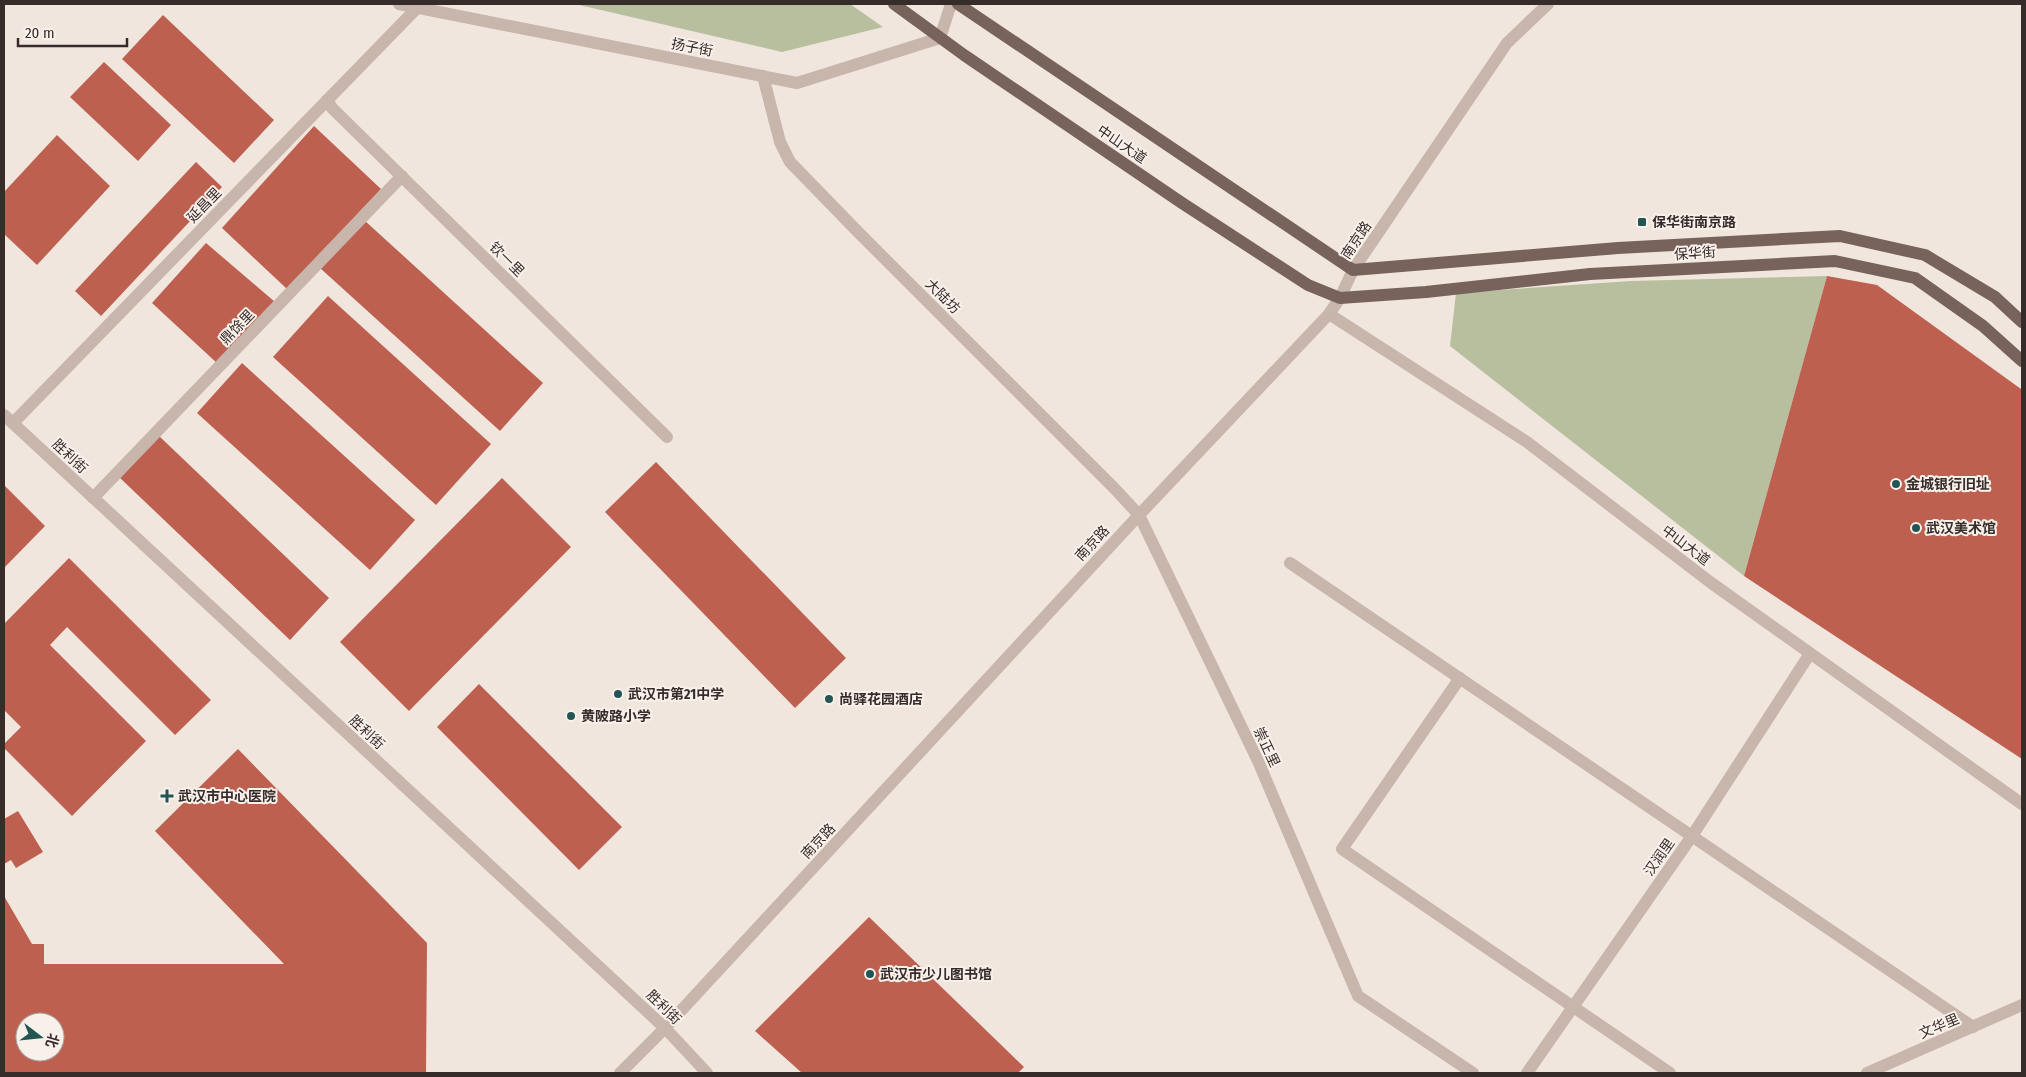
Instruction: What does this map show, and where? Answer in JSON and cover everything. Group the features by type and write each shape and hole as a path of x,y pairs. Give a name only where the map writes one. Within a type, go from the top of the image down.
{"main road":[{"name":"中山大道","path":"894,4 940,38 1182,203 1308,285 1340,298"},
{"name":"中山大道","path":"958,4 1353,270"},
{"name":"保华街","path":"1353,270 1618,248 1840,236 1925,255 1995,297 2022,322"},
{"name":"保华街","path":"1340,298 1426,292 1590,274 1835,261 1915,278 1983,326 2022,361"}],"street":[{"name":"扬子街","path":"399,4 797,83 940,38"},
{"path":"940,38 951,4"},
{"name":"南京路","path":"620,1073 665,1028 1139,515 1329,314 1340,298 1353,270 1507,43 1548,4"},
{"name":"延昌里","path":"8,419 417,8"},
{"name":"大陆坊","path":"763,76 780,142 790,162 1115,488 1139,515"},
{"name":"钦一里","path":"327,100 332,108 667,437"},
{"name":"鼎馀里","path":"94,498 402,176"},
{"name":"中山大道","path":"1329,314 1527,442 1710,582 2022,804"},
{"name":"胜利街","path":"8,419 665,1028 706,1073"},
{"name":"崇正里","path":"1139,515 1258,761 1358,996 1473,1073"},
{"path":"1290,563 1973,1027"},
{"name":"汉润里","path":"1527,1073 1692,836 1810,655"},
{"path":"1460,678 1342,849 1670,1073"},
{"name":"文华里","path":"1867,1073 2022,1005"}],"green space":[{"path":"575,4 850,4 883,27 782,52"},
{"path":"1827,276 1744,576 1450,346 1456,293 1631,281"}],"building":[{"path":"163,15 274,120 234,163 122,59"},
{"path":"104,62 171,125 138,161 70,97"},
{"path":"314,126 381,189 287,289 222,228"},
{"path":"57,135 110,186 37,265 4,234 4,192"},
{"path":"196,162 222,187 101,316 75,291"},
{"path":"364,220 543,383 500,431 320,268"},
{"path":"206,243 275,302 218,364 152,303"},
{"name":"金城银行旧址","path":"1827,276 1877,285 2021,389 2022,759 1744,576"},
{"path":"328,296 491,444 436,505 273,357"},
{"path":"242,363 415,520 370,570 197,413"},
{"path":"158,435 329,598 290,640 119,477"},
{"path":"656,462 846,658 795,708 605,512"},
{"path":"502,478 571,547 409,711 340,642"},
{"path":"4,485 45,526 4,568"},
{"path":"69,558 211,700 175,735 67,627 50,645 146,741 72,816 4,748 4,744 21,727 4,710 4,624"},
{"path":"479,684 622,827 579,870 437,727"},
{"path":"238,749 427,943 426,1073 4,1073 4,896 32,944 44,944 44,964 284,964 155,831"},
{"path":"18,811 43,852 16,868 11,860 4,864 4,819"},
{"name":"武汉市少儿图书馆","path":"869,917 1024,1067 1018,1073 802,1073 755,1031"}],"place":[{"name":"保华街南京路","path":"1642,222"},
{"name":"金城银行旧址","path":"1896,484"},
{"name":"武汉美术馆","path":"1916,528"},
{"name":"武汉市第21中学","path":"618,694"},
{"name":"尚驿花园酒店","path":"829,699"},
{"name":"黄陂路小学","path":"571,716"},
{"name":"武汉市中心医院","path":"167,796"},
{"name":"武汉市少儿图书馆","path":"870,974"}]}
